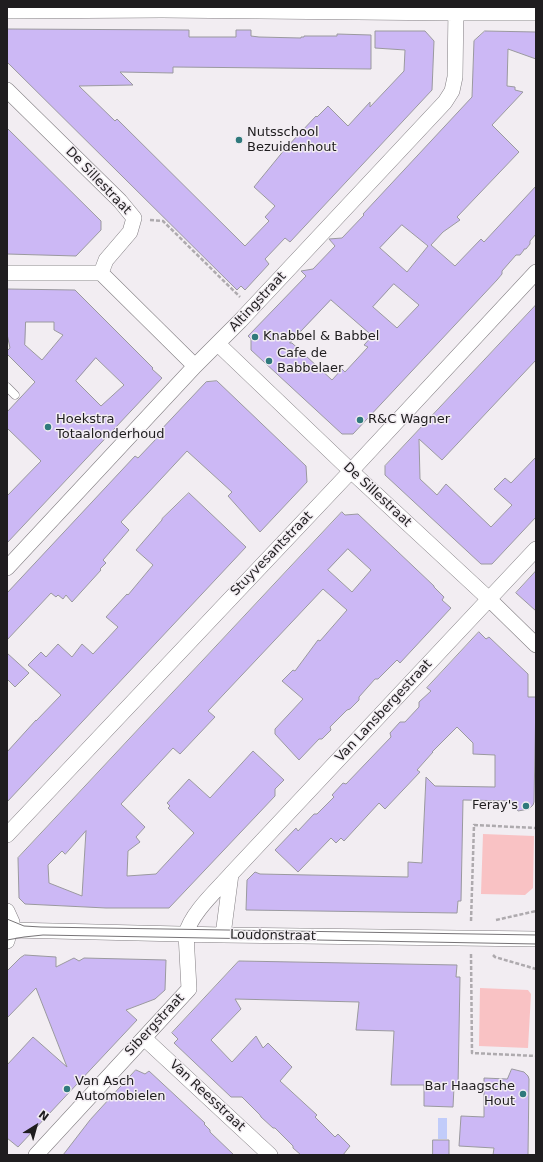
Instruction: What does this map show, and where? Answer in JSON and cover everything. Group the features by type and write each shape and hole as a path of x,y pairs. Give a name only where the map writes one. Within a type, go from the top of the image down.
{"street":[{"path":"7,11 456,10 536,13"},
{"name":"Altingstraat","path":"7,568 195,366 240,321 446,102 452,91 455,77 456,10"},
{"name":"De Sillestraat","path":"7,90 120,201 134,218 130,232 106,260 101,273"},
{"name":"Stuyvesantstraat","path":"7,835 351,471 536,272"},
{"path":"7,273 101,273 195,366"},
{"name":"De Sillestraat","path":"218,344 536,645"},
{"name":"Van Lansbergestraat","path":"186,934 194,915 231,874 536,549"},
{"path":"223,935 231,874"},
{"path":"7,911 12,922 9,935"},
{"name":"Loudonstraat","path":"9,935 186,934 536,939"},
{"name":"Sibergstraat","path":"36,1155 189,989 186,934"},
{"name":"Van Reesstraat","path":"144,1038 270,1155"}],"lane":[{"path":"7,387 15,395"}],"path":[{"path":"134,218 163,221 252,308"}],"shaded area":[{"path":"483,834 534,836 533,888 525,895 481,894"},
{"path":"480,988 528,990 531,994 528,1048 479,1046"}],"water":[{"path":"438,1118 447,1118 447,1139 438,1139"}],"building":[{"path":"7,29 189,30 189,37 236,37 236,30 251,30 251,36 259,37 301,38 304,36 337,36 337,34 371,35 371,69 173,67 173,73 120,72 133,85 79,86 115,121 117,119 245,246 269,221 265,217 275,206 254,187 285,149 316,116 317,117 328,106 348,126 370,102 370,107 404,71 405,50 375,48 375,31 425,31 434,41 432,90 290,242 285,238 265,259 269,264 245,290 241,286 237,290 7,62"},
{"path":"485,31 536,32 536,59 508,49 507,86 515,87 515,90 523,92 492,125 519,152 457,217 460,220 443,232 431,245 455,266 481,239 484,242 536,186 536,234 526,249 524,249 520,255 516,255 502,271 502,274 497,280 353,434 342,434 251,350 251,339 248,336 306,276 301,271 313,269 335,246 329,239 342,238 472,97 474,41","holes":["402,225 428,246 407,272 380,248","394,284 419,305 397,328 373,307","331,300 369,333 375,333 364,345 368,347 345,372 342,369 332,380 292,343 290,343"]},
{"path":"7,128 101,221 101,230 76,256 7,254"},
{"path":"7,289 75,290 162,378 7,543 7,496 41,461 7,428 7,412 35,382 7,354 7,351 10,348 7,334","holes":["26,322 54,322 54,330 63,335 42,360 25,345","96,358 124,385 101,406 76,381"]},
{"path":"536,305 536,360 442,460 419,439 420,479 437,495 446,484 491,527 512,505 494,489 505,478 511,483 536,457 536,517 492,564 481,564 385,475 385,466"},
{"path":"217,381 306,466 307,482 260,532 228,496 232,492 187,451 121,522 129,530 103,560 106,563 100,569 101,570 72,602 66,595 63,599 58,595 56,597 51,593 7,640 7,593 135,456 138,458 157,438 157,434 206,382"},
{"path":"189,493 246,547 7,802 7,752 61,695 28,665 41,652 46,657 58,644 72,657 82,644 93,654 118,627 106,617 127,594 128,595 153,565 136,550 162,519"},
{"path":"342,512 345,515 358,514 434,586 444,597 442,600 451,608 400,663 397,660 378,679 375,679 359,697 359,700 330,727 331,730 322,739 319,739 299,760 275,734 275,729 303,699 282,681 293,670 295,671 318,640 320,641 347,610 323,589 208,711 215,717 180,754 173,748 121,804 145,827 136,837 140,842 128,851 127,876 156,874 194,833 168,808 170,806 167,803 189,779 210,798 253,751 284,780 275,789 275,796 169,908 106,908 25,904 19,898 18,858","holes":["348,549 371,570 352,592 328,570","86,831 82,896 49,883 48,865 62,851 65,854"]},
{"path":"536,571 536,611 516,593"},
{"path":"479,632 486,639 489,637 528,674 528,697 536,697 534,802 529,809 518,811 512,801 463,800 461,901 458,901 457,913 246,910 247,880 255,872 260,874 408,877 408,862 422,863 426,777 435,786 495,787 495,755 473,754 473,743 457,727 432,752 417,770 420,772 385,809 379,803 344,841 341,838 336,843 331,838 298,872 275,850 296,828 298,831 314,814 317,814 334,797 332,795 343,783 346,784 391,737 390,733 400,722 405,722 419,707 419,702 431,691 427,688"},
{"path":"7,653 29,673 15,687 7,679"},
{"path":"25,955 56,957 56,967 74,958 79,961 84,958 166,960 165,990 155,999 126,1010 137,1020 18,1147 7,1138 7,1065 33,1037 67,1067 36,988 7,1018 7,971"},
{"path":"239,961 457,965 456,977 460,977 458,1087 454,1087 453,1107 424,1106 424,1085 391,1085 394,1031 356,1030 359,1002 235,999 241,1009 211,1040 232,1062 256,1036 263,1048 268,1043 292,1067 280,1081 317,1115 315,1117 335,1137 338,1134 350,1146 343,1155 301,1155 242,1097 231,1097 174,1043 178,1039 172,1033"},
{"path":"512,1069 524,1072 529,1079 528,1155 493,1155 494,1148 459,1146 461,1116 484,1117 484,1078 507,1079"},
{"path":"136,1070 145,1074 149,1071 205,1123 204,1124 210,1132 234,1155 63,1155 90,1120"},
{"path":"433,1140 449,1140 449,1155 433,1155"}],"tram line":[{"path":"7,919 24,926 41,927 536,935"},
{"path":"7,940 43,935 536,944"}],"place":[{"name":"Nutsschool Bezuidenhout","path":"239,140"},
{"name":"Knabbel & Babbel","path":"255,337"},
{"name":"Cafe de Babbelaer","path":"269,361"},
{"name":"R&C Wagner","path":"360,420"},
{"name":"Hoekstra Totaalonderhoud","path":"48,427"},
{"name":"Feray's","path":"526,806"},
{"name":"Van Asch Automobielen","path":"67,1089"},
{"name":"Bar Haagsche Hout","path":"523,1094"}]}
